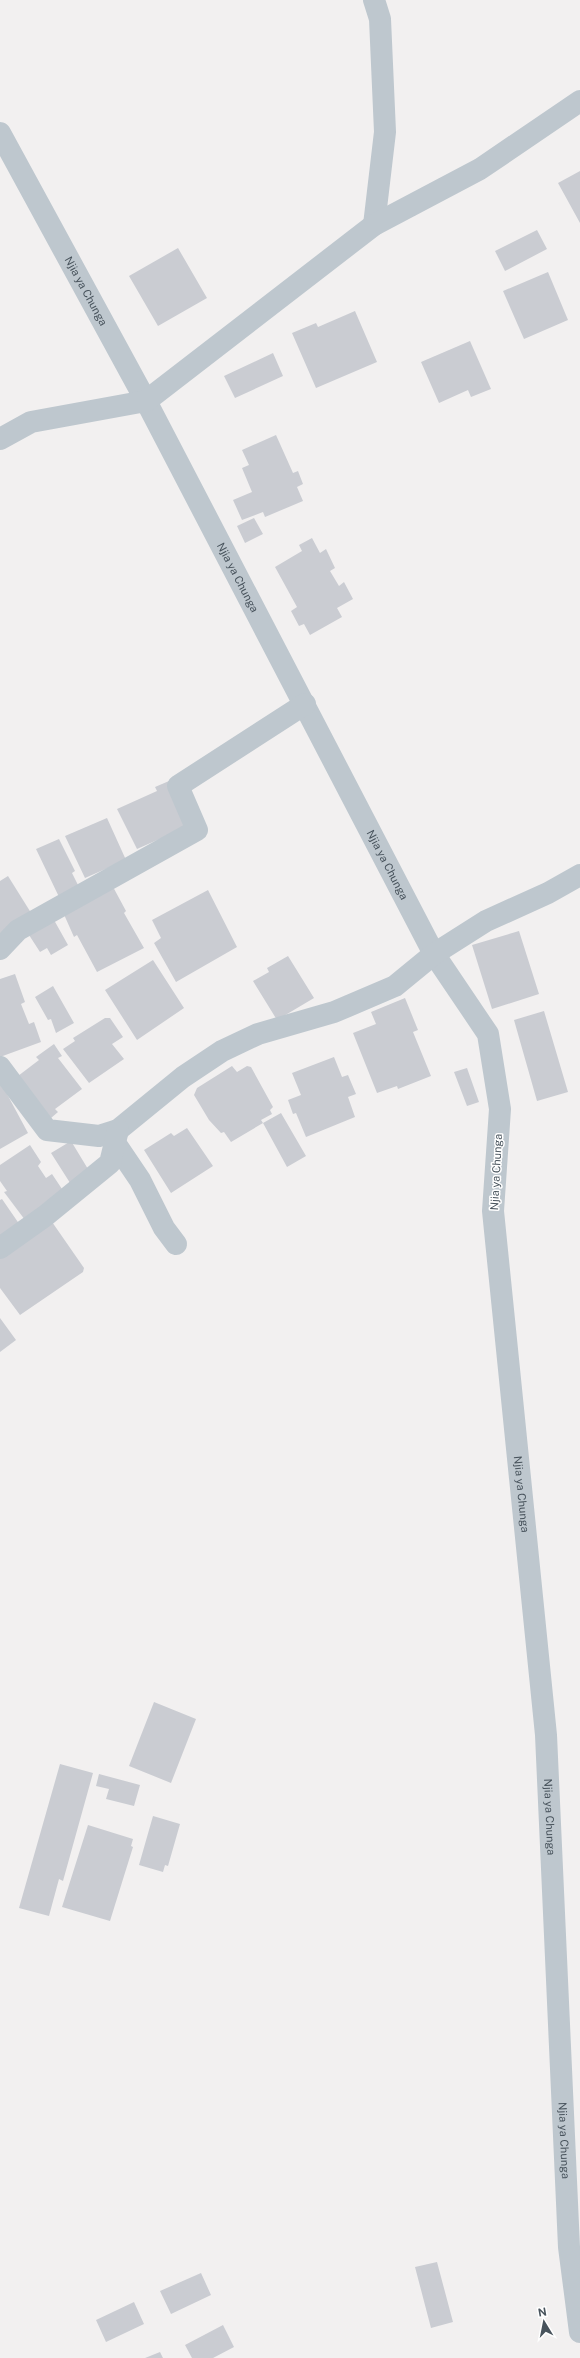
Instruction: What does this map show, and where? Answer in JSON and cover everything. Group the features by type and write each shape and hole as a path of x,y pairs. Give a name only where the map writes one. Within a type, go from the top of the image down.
{"street":[{"path":"374,0 380,19 385,132 374,225"},
{"path":"0,439 31,422 146,401 374,225 480,169 580,101"},
{"name":"Njia ya Chunga","path":"0,132 146,401 434,954 488,1034 500,1109 493,1211 546,1735 569,2239 577,2271 580,2332"},
{"path":"0,949 18,930 197,830 178,786 305,704"},
{"path":"0,1248 45,1216 110,1163 117,1137 184,1077 222,1051 258,1034 334,1012 395,986 434,954 486,921 548,893 580,875"},
{"path":"0,1067 47,1130 117,1137"},
{"path":"117,1137 164,1228 176,1244"}],"building":[{"path":"580,171 580,223 558,183"},
{"path":"537,230 547,249 505,271 495,251"},
{"path":"178,248 207,298 158,326 129,276"},
{"path":"548,272 568,320 524,339 503,291"},
{"path":"355,311 377,362 316,388 292,333 316,323 318,327"},
{"path":"470,341 491,389 471,397 468,390 439,403 421,362"},
{"path":"273,353 283,376 235,398 224,376"},
{"path":"276,435 293,473 298,471 303,484 297,487 303,501 265,517 263,512 242,520 233,500 252,492 242,468 249,465 242,450"},
{"path":"254,518 263,534 245,543 237,526"},
{"path":"312,538 320,553 326,549 335,568 330,571 339,586 344,582 353,599 337,608 342,617 310,635 304,624 299,626 291,611 297,607 275,567 302,551 299,545"},
{"path":"169,781 190,829 164,837 137,849 117,809 157,791 155,787"},
{"path":"107,818 126,860 85,878 65,836"},
{"path":"59,839 75,871 72,873 80,889 60,899 36,849"},
{"path":"8,876 33,916 0,936 0,881"},
{"path":"112,885 126,911 124,913 144,948 97,972 77,935 74,937 62,910"},
{"path":"208,890 237,947 176,982 154,943 161,938 152,920"},
{"path":"54,920 68,945 51,955 47,948 40,952 29,935"},
{"path":"519,931 539,994 492,1009 472,945"},
{"path":"288,956 314,998 277,1020 253,981 269,972 267,968"},
{"path":"153,960 184,1008 137,1040 105,990"},
{"path":"15,974 25,1002 21,1004 29,1024 34,1022 41,1042 0,1057 0,979"},
{"path":"53,986 74,1023 56,1033 51,1019 48,1020 35,997"},
{"path":"405,998 418,1030 413,1032 431,1076 398,1089 397,1086 377,1093 353,1033 376,1024 371,1012"},
{"path":"544,1011 568,1092 537,1101 514,1020"},
{"path":"105,1018 110,1018 123,1037 112,1044 124,1059 89,1083 63,1049 75,1041 73,1038"},
{"path":"54,1044 62,1056 58,1058 82,1089 55,1109 58,1112 51,1118 18,1076 39,1060 36,1057"},
{"path":"334,1057 342,1077 348,1075 356,1094 348,1097 355,1117 306,1137 296,1113 293,1114 288,1100 301,1095 292,1073"},
{"path":"232,1066 237,1072 247,1066 251,1067 273,1107 270,1110 272,1114 261,1120 263,1123 231,1142 224,1132 221,1133 209,1120 194,1095 197,1088"},
{"path":"467,1068 479,1102 467,1106 454,1072"},
{"path":"0,1081 28,1133 0,1149"},
{"path":"281,1113 306,1156 287,1167 263,1123"},
{"path":"187,1128 213,1166 171,1193 144,1150 171,1133 174,1136"},
{"path":"71,1141 91,1174 72,1186 51,1153"},
{"path":"30,1145 41,1162 38,1166 46,1178 52,1174 66,1195 28,1224 4,1192 7,1191 0,1181 0,1165"},
{"path":"2,1199 22,1228 0,1244 0,1200"},
{"path":"50,1219 84,1268 83,1272 20,1315 0,1288 0,1253"},
{"path":"0,1318 16,1340 0,1352"},
{"path":"154,1702 196,1719 171,1783 129,1766"},
{"path":"60,1764 93,1773 63,1881 59,1879 49,1916 19,1908"},
{"path":"99,1774 140,1785 134,1806 106,1799 109,1789 96,1786"},
{"path":"153,1816 180,1824 168,1866 165,1865 163,1872 139,1865"},
{"path":"88,1825 133,1839 131,1846 133,1847 110,1921 62,1907"},
{"path":"437,2262 453,2322 431,2328 415,2267"},
{"path":"201,2273 211,2295 171,2314 160,2291"},
{"path":"134,2302 144,2324 106,2342 96,2320"},
{"path":"223,2325 234,2347 213,2358 192,2358 185,2345"},
{"path":"160,2352 163,2358 145,2358"}]}
